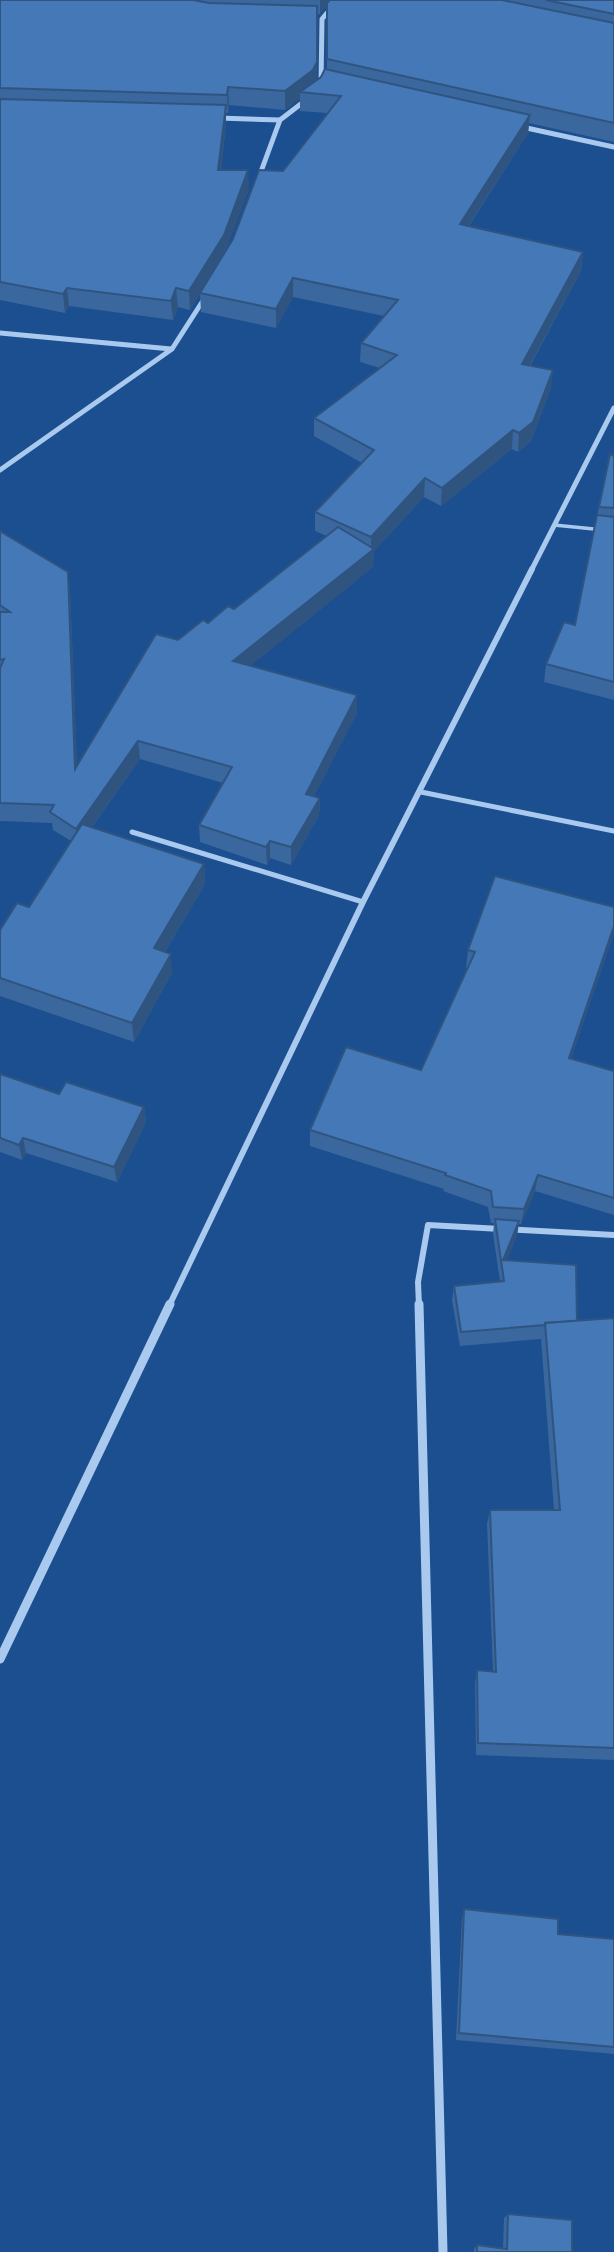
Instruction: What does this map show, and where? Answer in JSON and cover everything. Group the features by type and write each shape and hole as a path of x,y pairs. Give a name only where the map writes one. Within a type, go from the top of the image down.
{"street":[{"path":"257,182 280,120 317,92 322,82 322,19 338,0"},
{"path":"308,19 322,19"},
{"path":"322,82 335,85"},
{"path":"214,118 280,120"},
{"path":"508,123 614,147"},
{"path":"0,470 172,349 211,288"},
{"path":"0,333 172,349"},
{"path":"0,1659 363,902 614,408"},
{"path":"443,2252 418,1282 428,1225 614,1235"}],"lane":[{"path":"554,525 614,531"},
{"path":"421,792 614,831"},
{"path":"132,832 363,902"}],"building":[{"path":"0,0 193,0 209,3 317,6 317,62 313,70 285,91 228,87 227,95 0,88"},
{"path":"330,0 502,0 614,23 614,123 327,59 327,3"},
{"path":"546,0 614,0 614,14"},
{"path":"325,69 530,115 460,224 583,252 522,364 553,370 533,422 519,433 513,430 442,488 425,478 371,537 315,512 374,450 314,418 397,355 361,343 398,300 293,278 276,309 200,293 233,239 259,170 283,171 341,96 300,92 321,77"},
{"path":"0,99 226,105 218,170 248,170 224,235 189,291 176,288 171,301 67,288 63,294 0,282"},
{"path":"610,454 614,456 614,508 599,507"},
{"path":"597,515 614,517 614,682 546,664 564,622 575,625"},
{"path":"338,527 374,549 233,661 357,695 306,794 320,798 291,847 270,841 266,847 199,825 232,767 138,741 76,829 50,812 54,805 0,803 0,668 4,659 0,660 0,612 10,612 0,605 0,531 68,572 75,769 156,634 178,640 203,620 208,623 228,606 234,609"},
{"path":"82,824 204,864 154,948 171,954 132,1023 0,978 0,930 17,903 29,907"},
{"path":"495,876 614,907 614,926 569,1058 614,1071 614,1198 538,1175 524,1209 493,1207 491,1191 445,1175 446,1173 310,1130 346,1047 421,1070 475,952 468,950"},
{"path":"0,1074 59,1094 66,1082 144,1107 114,1167 23,1138 19,1145 0,1138"},
{"path":"495,1219 519,1221 503,1260 576,1265 577,1321 461,1332 454,1286 504,1281"},
{"path":"614,1318 614,1748 478,1743 477,1670 496,1672 490,1510 560,1510 545,1323"},
{"path":"464,1909 558,1919 558,1934 614,1939 614,2047 459,2033"},
{"path":"508,2214 572,2220 572,2252 477,2252 477,2245 507,2249"}]}
